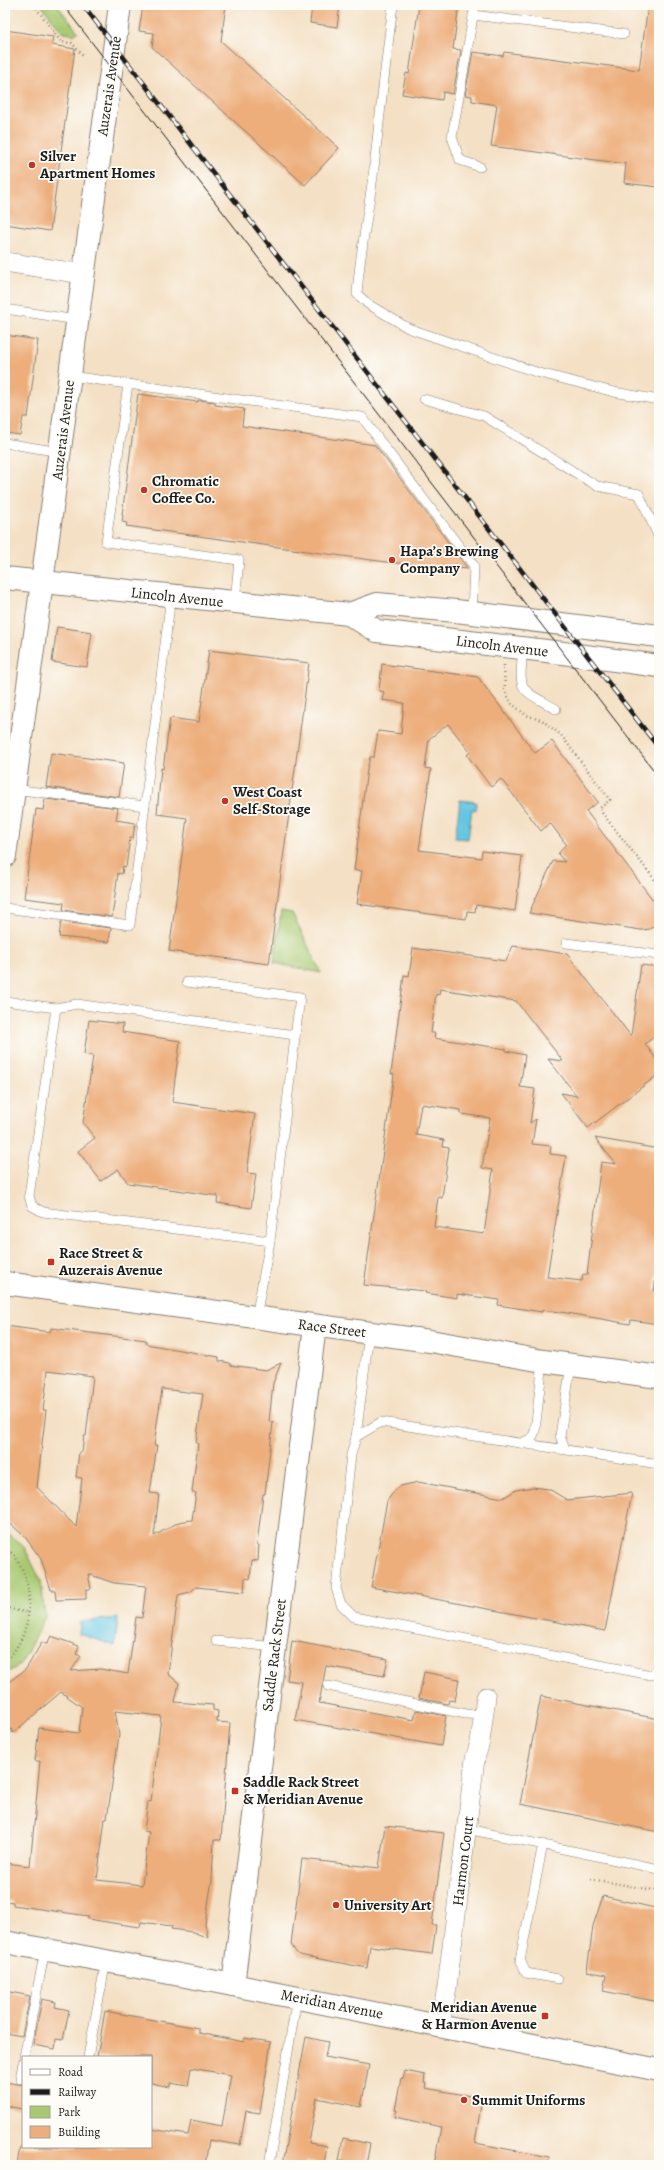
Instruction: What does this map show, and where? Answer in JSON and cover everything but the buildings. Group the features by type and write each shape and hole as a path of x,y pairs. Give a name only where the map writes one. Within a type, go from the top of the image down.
{"main road":[{"name":"Auzerais Avenue","path":"5,856 120,5"},
{"name":"Lincoln Avenue","path":"5,578 349,614 377,631 659,666"},
{"name":"Lincoln Avenue","path":"349,614 377,604 659,636"},
{"name":"Race Street","path":"5,1283 315,1326 369,1332 543,1361 659,1377"},
{"name":"Saddle Rack Street","path":"233,1985 315,1326"},
{"name":"Meridian Avenue","path":"5,1942 440,2025 659,2070"}],"street":[{"path":"5,262 83,274"},
{"name":"Harmon Court","path":"440,2025 447,1987 475,1759 480,1742 485,1706"}],"lane":[{"path":"393,5 382,87 374,168 360,257 357,294 368,304 408,328 536,372 614,392 659,400"},
{"path":"475,5 452,137 460,160 480,167"},
{"path":"473,15 624,34"},
{"path":"5,309 77,320"},
{"path":"70,376 362,417 474,566 472,614"},
{"path":"128,384 106,542 239,560 235,602"},
{"path":"424,399 484,416 597,486 639,494 659,538"},
{"path":"5,443 60,452"},
{"path":"5,908 130,925 171,596"},
{"path":"523,648 521,684 527,693 556,709"},
{"path":"14,789 145,806"},
{"path":"566,943 659,956"},
{"path":"187,982 300,997 270,1241 256,1317"},
{"path":"5,1000 56,1008 77,1004 295,1036"},
{"path":"56,1008 29,1196 32,1206 43,1212 270,1241"},
{"path":"369,1332 356,1437 351,1455 336,1588 341,1604 354,1617 655,1676 659,1669"},
{"path":"521,1443 532,1438 535,1431 543,1361"},
{"path":"565,1450 560,1436 571,1365"},
{"path":"356,1437 381,1422 659,1464"},
{"path":"216,1641 275,1647"},
{"path":"328,1686 466,1714 485,1706"},
{"path":"467,1829 659,1869"},
{"path":"543,1844 520,1960 526,1973 558,1979"},
{"path":"24,2056 45,1950"},
{"path":"88,2056 106,1961"},
{"path":"269,2165 297,1998"},
{"path":"20,2079 22,2068"}],"path":[{"path":"34,5 60,42 72,43 83,56"},
{"path":"504,665 505,691 512,704 526,715 543,721 561,735 610,800 599,809 659,885"},
{"path":"5,1547 18,1560 28,1586 29,1613 27,1626 20,1642 5,1661"},
{"path":"5,1608 29,1613"},
{"path":"591,1879 659,1892"}],"green space":[{"path":"41,5 57,5 78,32 73,35 71,33 63,33"},
{"path":"281,911 292,913 321,973 274,963"},
{"path":"5,1531 24,1547 41,1581 45,1617 21,1664 5,1674"}],"water":[{"path":"460,800 476,802 476,810 472,809 468,839 455,838"},
{"path":"118,1618 115,1646 79,1634 80,1622"}],"tram line":[{"path":"63,5 659,777"}],"railway":[{"path":"83,5 659,748"}],"place":[{"name":"Silver Apartment Homes","path":"32,165"},
{"name":"Chromatic Coffee Co.","path":"144,490"},
{"name":"Hapa’s Brewing Company","path":"392,560"},
{"name":"West Coast Self-Storage","path":"225,801"},
{"name":"Race Street & Auzerais Avenue","path":"51,1262"},
{"name":"Saddle Rack Street & Meridian Avenue","path":"235,1791"},
{"name":"University Art","path":"336,1905"},
{"name":"Meridian Avenue & Harmon Avenue","path":"545,2016"},
{"name":"Summit Uniforms","path":"464,2100"}]}
